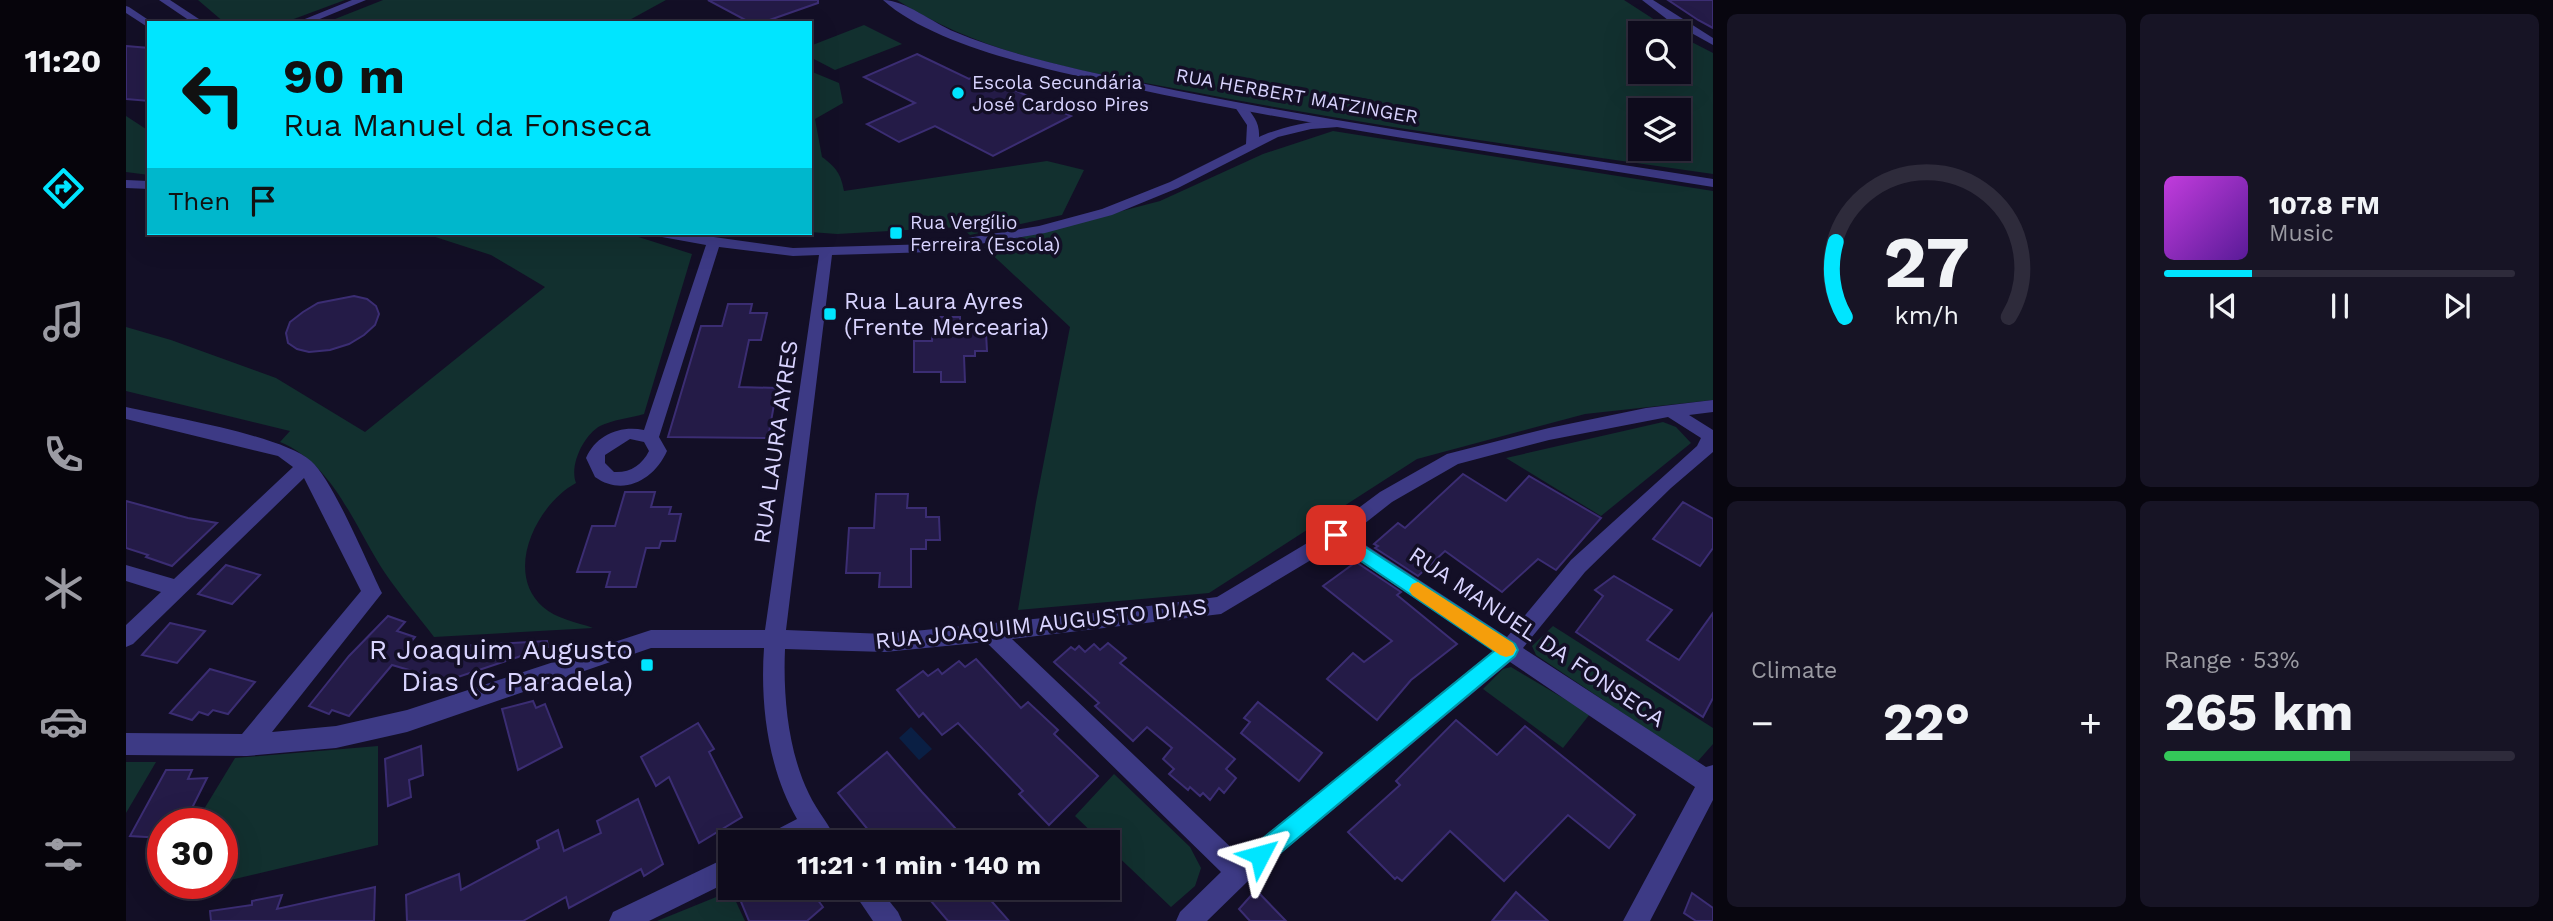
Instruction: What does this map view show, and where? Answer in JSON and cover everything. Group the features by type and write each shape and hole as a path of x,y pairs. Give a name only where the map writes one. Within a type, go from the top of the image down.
{"street":[{"path":"164,0 197,21"},
{"path":"305,21 361,0"},
{"name":"RUA HERBERT MATZINGER","path":"888,0 922,20 1005,54 1089,75 1275,114 1713,183"},
{"path":"1647,0 1671,18 1713,42"},
{"path":"126,9 147,23"},
{"path":"1241,107 1252,121 1256,132 1251,146"},
{"path":"1273,134 1278,124 1275,114"},
{"path":"672,235 714,243 793,252 932,248 1040,230 1118,208 1174,185 1273,134 1311,126 1338,124"},
{"path":"126,184 147,185"},
{"path":"650,437 714,243"},
{"name":"RUA LAURA AYRES","path":"817,830 782,756 774,682 775,639 826,251"},
{"name":"RUA JOAQUIM AUGUSTO DIAS","path":"126,744 247,745 336,737 407,721 651,639 775,639 885,643 1102,621 1221,605 1336,535 1386,497 1454,459 1549,434 1671,411 1713,406"},
{"path":"1189,921 1239,872 1509,650 1578,566 1665,483 1709,446 1710,436 1671,411"},
{"path":"126,413 283,451 305,466 317,481 372,593 247,745"},
{"path":"126,638 305,466"},
{"name":"RUA MANUEL DA FONSECA","path":"1336,535 1711,779"},
{"path":"126,573 177,588"},
{"path":"989,631 1239,872"},
{"path":"1636,921 1711,779"},
{"path":"622,921 718,874"},
{"path":"872,900 889,921"}],"green space":[{"path":"198,0 345,0 288,21 223,21"},
{"path":"383,0 666,0 628,21 330,21"},
{"path":"897,0 1624,0 1656,21 1628,21 1628,84 1691,84 1691,42 1713,53 1713,174 1392,127 1121,79 1044,61 968,36"},
{"path":"864,25 902,44 835,70 812,58 812,45"},
{"path":"812,72 839,83 843,103 815,119 822,157 837,171 844,191 1047,161 1084,170 1062,215 970,235 960,227 837,234 812,232"},
{"path":"126,116 147,130 147,175 126,172"},
{"path":"1333,131 1713,191 1713,400 1585,414 1417,459 1209,593 1018,610 1070,327 984,247 1160,201 1263,154"},
{"path":"429,235 632,235 692,254 644,414 605,424 594,430 576,459 576,483 549,506 530,540 526,576 531,592 543,607 554,614 593,628 434,637 385,573 329,481 299,452 280,442 290,431 126,391 126,327 171,340 276,378 365,432 545,287 491,255"},
{"path":"1663,422 1676,427 1691,443 1601,516 1506,458"},
{"path":"1553,626 1713,728 1713,744 1698,761 1691,759 1536,655 1532,646"},
{"path":"1511,667 1590,714 1563,748 1483,689 1503,669"},
{"path":"378,746 378,845 238,878 238,808 205,808 235,758"},
{"path":"126,762 156,762 126,813"},
{"path":"1114,774 1190,847 1201,868 1195,886 1171,907 1120,858 1120,830 1090,830 1075,816"},
{"path":"718,896 718,900 735,900 745,921 657,921"}],"water":[{"path":"911,727 932,749 919,760 899,738"}],"building":[{"path":"708,0 818,0 818,3 767,21 747,21"},
{"path":"1668,0 1713,0 1713,28 1698,20"},
{"path":"126,46 147,48 147,101 126,99"},
{"path":"917,54 969,79 980,74 1071,116 993,156 935,126 899,142 867,124 915,103 864,77"},
{"path":"354,296 367,299 376,306 379,314 375,325 364,335 349,344 330,350 309,352 288,343 286,333 290,322 303,312 318,303"},
{"path":"728,304 752,304 750,313 767,313 761,340 749,340 739,387 777,388 768,438 668,437 701,326 722,326"},
{"path":"933,317 960,317 960,326 976,326 977,332 986,333 987,351 975,351 975,356 964,356 965,382 941,382 941,372 914,372 914,341 932,341"},
{"path":"1463,474 1506,501 1529,476 1601,518 1556,570 1538,559 1502,592 1445,551 1418,576 1375,548 1378,546 1374,544 1398,523 1405,528"},
{"path":"625,492 655,492 651,507 671,507 669,514 681,514 675,541 661,541 659,548 646,548 636,587 606,587 610,572 577,572 592,526 615,526"},
{"path":"876,494 908,494 907,508 926,508 926,517 939,517 940,540 926,540 926,549 911,549 911,587 879,587 880,573 846,573 849,528 874,528"},
{"path":"126,501 217,523 172,566 126,548"},
{"path":"1683,502 1713,519 1713,548 1700,566 1653,539"},
{"path":"1356,562 1401,592 1397,595 1457,644 1411,680 1377,720 1327,679 1353,653 1364,662 1392,641 1323,586"},
{"path":"226,565 260,575 232,604 198,594"},
{"path":"1614,576 1672,610 1647,640 1679,660 1713,613 1713,698 1703,717 1576,632 1603,596 1595,590"},
{"path":"388,616 405,622 397,631 415,637 405,649 547,641 548,647 446,681 392,665 349,716 332,710 329,714 309,706 349,656"},
{"path":"170,623 205,631 177,663 142,655"},
{"path":"1108,643 1126,658 1120,663 1235,759 1226,769 1236,778 1224,793 1219,788 1210,800 1190,787 1188,790 1169,774 1174,769 1163,759 1172,748 1147,727 1133,741 1095,706 1099,703 1054,662 1071,647 1075,650 1079,646 1085,652 1094,644 1100,650"},
{"path":"976,659 1021,708 1028,702 1058,730 1054,734 1098,776 1049,825 1019,794 1023,791 958,723 942,735 923,713 919,717 897,690 923,671 928,676 938,669 942,674 959,661 965,667"},
{"path":"210,669 255,682 228,714 213,710 208,715 199,712 192,720 170,713"},
{"path":"533,701 536,708 545,704 562,747 518,770 502,709"},
{"path":"1258,702 1322,753 1299,781 1241,733 1250,722 1244,718"},
{"path":"1456,720 1497,755 1525,726 1635,815 1609,848 1568,815 1504,881 1450,831 1402,881 1397,877 1395,879 1348,832 1400,785 1396,781"},
{"path":"698,723 714,749 709,752 742,817 699,843 669,777 656,786 641,757"},
{"path":"421,746 423,775 409,780 411,797 388,806 385,759"},
{"path":"887,752 957,830 868,830 838,793"},
{"path":"166,770 192,770 188,779 207,778 192,808 147,808 147,837 130,836"},
{"path":"638,799 663,864 644,876 641,869 569,908 566,897 523,921 407,921 406,895 459,874 461,890 539,848 537,841 558,830 564,851 601,833 597,821"},
{"path":"375,887 374,921 211,921 210,911 252,905 252,901 282,895 277,909"},
{"path":"1256,890 1286,921 1250,921 1239,909"},
{"path":"1516,892 1548,921 1492,921"},
{"path":"1692,893 1713,908 1713,921 1696,921 1684,913"},
{"path":"740,900 818,900 823,907 807,921 749,921"},
{"path":"930,900 990,900 1009,921 948,921"}],"slow traffic":[{"path":"1418,590 1506,649"}],"place":[{"name":"Escola Secundária José Cardoso Pires","path":"958,93"},
{"name":"Rua Vergílio Ferreira (Escola)","path":"896,233"},
{"name":"Rua Laura Ayres (Frente Mercearia)","path":"830,314"},
{"name":"R Joaquim Augusto Dias (C Paradela)","path":"647,665"}],"route":[{"path":"1260,855 1509,650 1336,535"}]}
